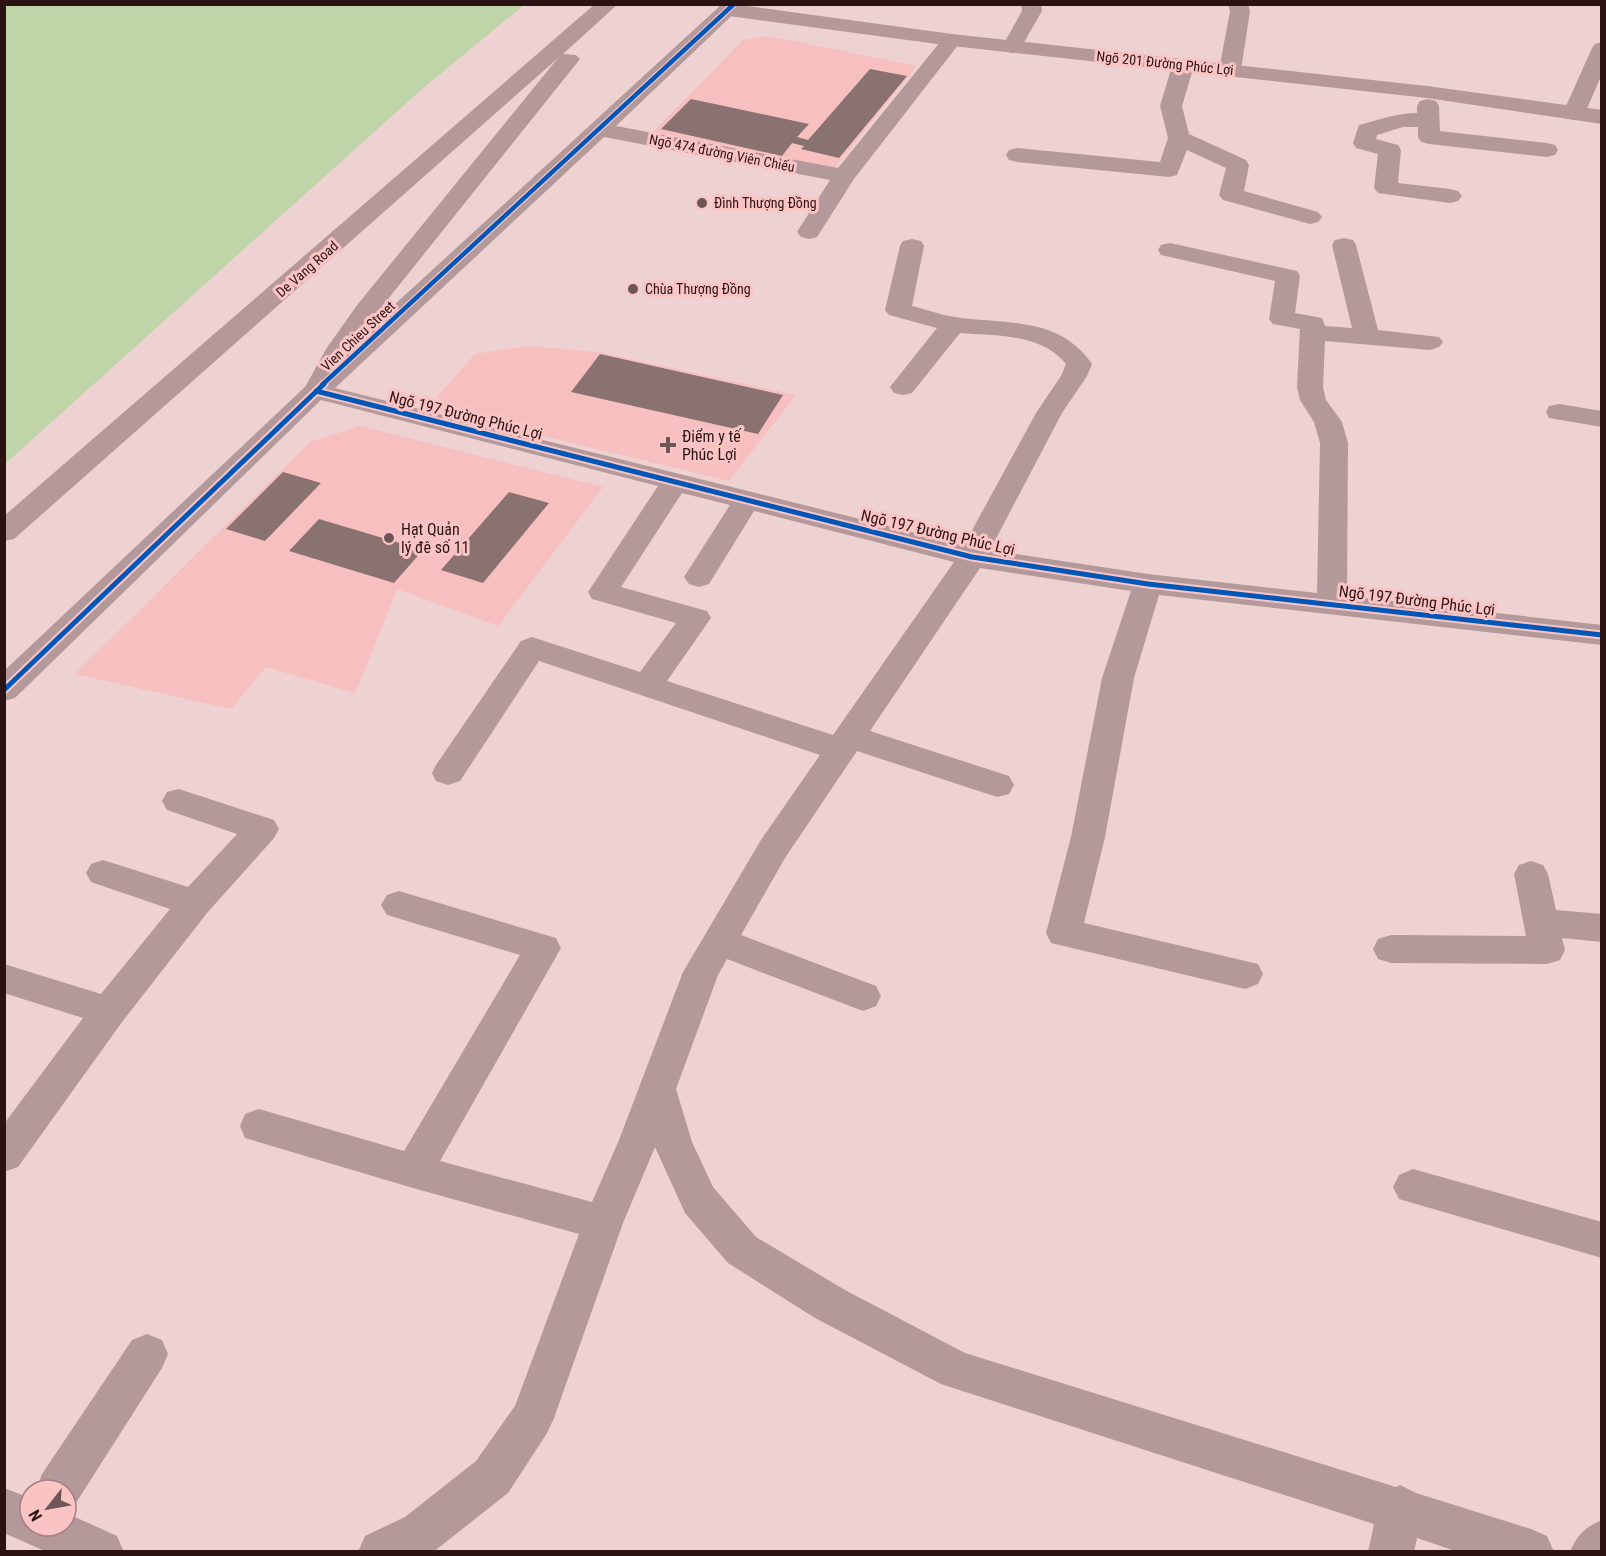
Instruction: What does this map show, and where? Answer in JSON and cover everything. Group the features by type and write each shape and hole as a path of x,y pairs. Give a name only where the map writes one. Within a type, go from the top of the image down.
{"main road":[{"name":"De Vang Road","path":"4,532 608,4"},
{"path":"316,391 339,349 373,300 614,4"},
{"name":"Ngõ 201 Đường Phúc Lợi","path":"732,7 952,40 1427,92 1602,117"}],"street":[{"path":"1012,47 1032,11 1031,4"},
{"path":"1230,70 1240,11 1238,4"},
{"name":"Vien Chieu Street","path":"4,690 316,391 732,7"},
{"path":"809,232 844,176 952,40"},
{"path":"1574,113 1601,51"},
{"path":"1017,156 1169,170 1179,138 1171,106 1183,66"},
{"path":"1427,92 1429,137 1548,150"},
{"path":"1428,120 1399,120 1385,127 1367,130 1364,143 1390,150 1386,188 1450,196"},
{"name":"Ngõ 474 đường Viên Chiếu","path":"599,129 844,176"},
{"path":"1179,138 1238,165 1231,195 1310,217"},
{"path":"1344,245 1367,337"},
{"path":"381,1551 421,1533 492,1477 532,1418 603,1223 701,972 773,849 972,557 1049,413 1074,376 1079,364 1072,352 1054,340 1029,333 954,324 898,310 912,246"},
{"path":"1170,250 1288,276 1282,319 1313,323 1310,387 1313,400 1328,422 1334,443 1332,603"},
{"path":"903,387 954,324"},
{"path":"1312,332 1430,342"},
{"name":"Ngõ 197 Đường Phúc Lợi","path":"316,391 972,557 1148,584 1602,635"},
{"path":"1559,412 1602,419"},
{"path":"647,685 696,618 603,592 675,482"},
{"path":"699,577 747,500"},
{"path":"1148,584 1118,678 1088,837 1064,933 1245,974"},
{"path":"448,773 531,648 647,685 997,785"},
{"path":"4,1155 108,1011 195,903 262,829 179,801"},
{"path":"103,873 195,903"},
{"path":"1391,949 1547,950 1531,874"},
{"path":"399,905 543,948 413,1171"},
{"path":"1541,922 1602,928"},
{"path":"719,941 863,996"},
{"path":"4,978 108,1011"},
{"path":"657,1089 672,1142 699,1200 742,1250 830,1304 956,1370 1531,1551"},
{"path":"260,1126 603,1223"},
{"path":"1413,1187 1602,1240"},
{"path":"66,1478 147,1354"},
{"path":"1392,1551 1400,1508"},
{"path":"4,1510 18,1516"},
{"path":"70,1538 101,1551"},
{"path":"1593,1551 1602,1543"}],"shaded area":[{"path":"768,36 917,66 830,173 652,133 743,40"},
{"name":"Điểm y tế Phúc Lợi","path":"527,346 598,352 796,395 729,481 427,408 475,354"},
{"name":"Hạt Quản lý đê số 11","path":"360,426 603,487 498,626 397,589 355,693 266,667 231,709 75,674 310,442"}],"green space":[{"path":"4,5 524,5 422,89 5,464"}],"building":[{"path":"870,69 907,76 839,158 801,149 804,146 792,143 782,156 661,129 691,99 809,124 797,137 808,140"},
{"path":"600,354 783,395 758,434 571,392"},
{"path":"283,472 321,483 265,541 226,529"},
{"path":"509,492 549,503 483,583 441,570"},
{"path":"319,519 423,550 394,583 289,551"}],"cycle path":[{"path":"4,690 316,391 734,4"},
{"path":"316,391 972,557 1148,584 1602,635"}],"place":[{"name":"Đình Thượng Đồng","path":"702,203"},
{"name":"Chùa Thượng Đồng","path":"633,289"},
{"name":"Điểm y tế Phúc Lợi","path":"668,445"},
{"name":"Hạt Quản lý đê số 11","path":"389,538"}]}
